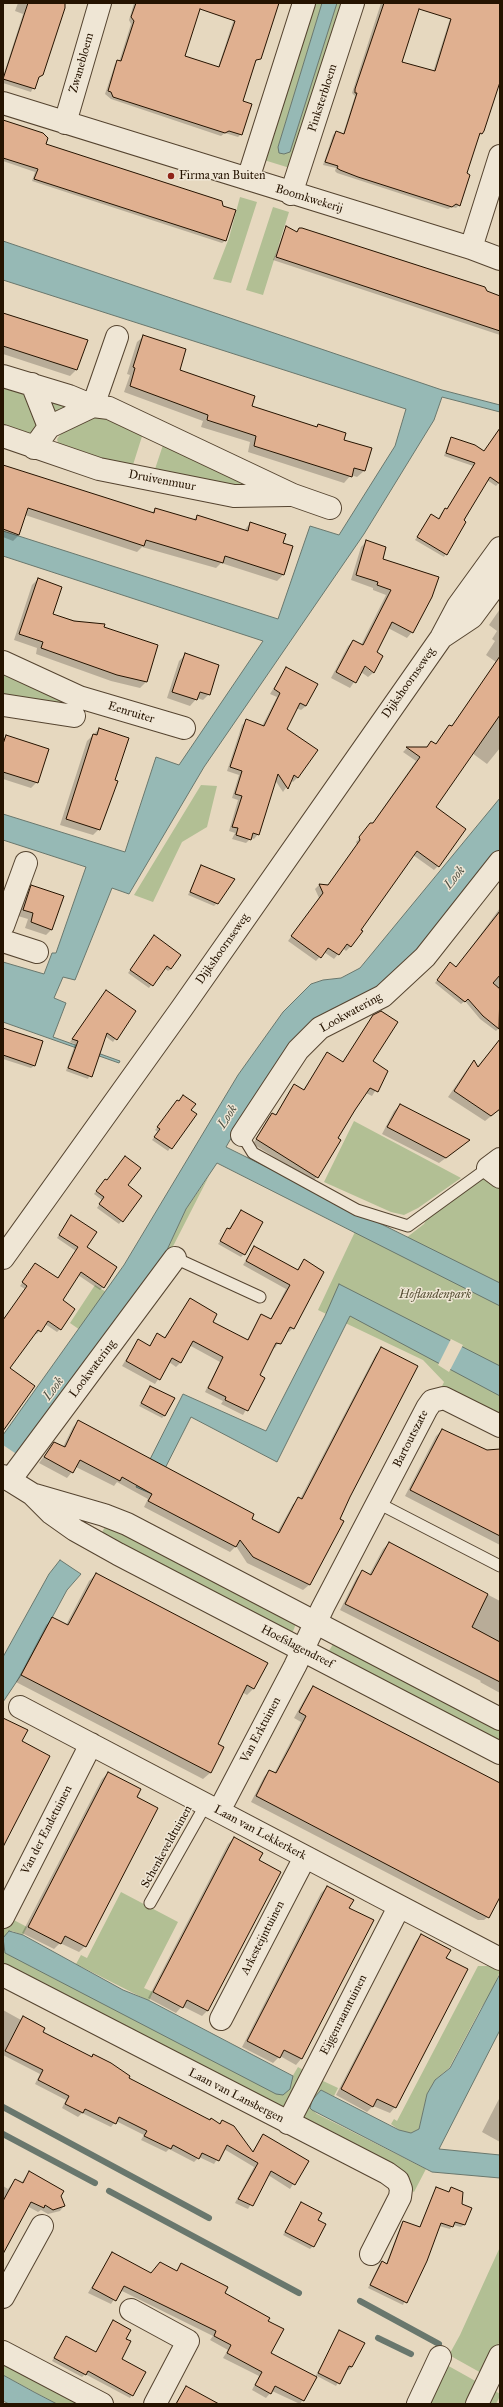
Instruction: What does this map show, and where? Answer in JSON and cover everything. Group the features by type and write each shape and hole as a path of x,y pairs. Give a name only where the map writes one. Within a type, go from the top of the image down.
{"street":[{"name":"Zwanebloem","path":"65,123 100,3"},
{"path":"248,179 304,3"},
{"name":"Pinksterbloem","path":"291,194 353,3"},
{"name":"Boomkwekerij","path":"3,103 248,179 291,194 472,248 500,259"},
{"path":"472,248 500,156"},
{"path":"34,448 49,427 93,406 117,337"},
{"name":"Druivenmuur","path":"3,376 32,384 93,406 109,408 293,495 330,508"},
{"path":"32,384 49,427"},
{"name":"Druivenmuur","path":"3,436 34,448 99,469 234,496 293,495"},
{"name":"Dijkshoornseweg","path":"3,1258 182,1008 441,638 458,606 500,548"},
{"name":"Dijkshoornseweg","path":"441,638 472,618 500,579"},
{"name":"Eenruiter","path":"3,662 74,715"},
{"name":"Eenruiter","path":"3,705 184,728"},
{"name":"Lookwatering","path":"242,1135 298,1050 320,1028 383,996 425,957 500,862"},
{"path":"3,926 26,863"},
{"path":"3,941 37,952"},
{"name":"Lookwatering","path":"6,1478 175,1258"},
{"name":"Bartoutszate","path":"315,1622 432,1401 444,1398 500,1426"},
{"name":"Hoefslagendreef","path":"6,1478 32,1494 51,1513 94,1541 500,1752"},
{"name":"Hoefslagendreef","path":"32,1494 104,1515 173,1547 500,1719"},
{"path":"94,1541 93,1531 104,1515"},
{"name":"Van Erktuinen","path":"212,1808 303,1650 315,1622"},
{"name":"Laan van Lekkerkerk","path":"20,1707 399,1907 497,1957"},
{"name":"Van der Endetuinen","path":"3,1917 91,1744"},
{"name":"Arkesteijntuinen","path":"221,2019 305,1857"},
{"name":"Eijgenraamtuinen","path":"288,2123 399,1907"},
{"name":"Laan van Lansbergen","path":"3,1975 387,2173 398,2181 401,2189 400,2197 371,2254"},
{"path":"3,2296 42,2226"},
{"path":"131,2310 188,2341 155,2404"},
{"path":"3,2352 102,2404"},
{"path":"477,2404 500,2356"},
{"path":"418,2404 440,2357"}],"lane":[{"path":"242,1135 253,1153 357,1210 408,1226 496,1168"},
{"path":"175,1258 260,1298"},
{"path":"378,1503 500,1566"},
{"name":"Schenkeveldtuinen","path":"150,1902 212,1808"}],"green space":[{"path":"315,3 322,3 278,147 290,151 337,3 347,3 293,169 264,160"},
{"path":"240,197 257,202 231,283 213,279 229,238"},
{"path":"273,207 289,212 263,295 246,290"},
{"path":"3,384 25,391 38,427 31,434 3,428"},
{"path":"50,399 71,405 55,420"},
{"path":"102,417 144,430 132,468 58,443 57,439 60,435 70,428 91,418"},
{"path":"165,439 261,491 154,472"},
{"path":"3,668 65,700 65,706 3,700"},
{"path":"201,785 217,786 207,827 182,842 153,902 134,895"},
{"path":"354,1121 461,1178 418,1208 404,1215 391,1212 324,1182"},
{"path":"209,1176 166,1260 160,1265 186,1209"},
{"name":"Hoflandenpark","path":"480,1177 500,1187 500,1419 441,1388 444,1382 423,1360 318,1310 362,1217 406,1238 424,1224 427,1218"},
{"path":"95,1285 106,1292 80,1330 70,1323"},
{"path":"106,1525 296,1623 292,1633 101,1534"},
{"path":"336,1639 500,1724 500,1747 326,1656"},
{"path":"121,1892 178,1922 144,1988 153,1992 149,2001 76,1964 81,1955 87,1958"},
{"path":"10,1918 27,1927 23,1935 12,1931 3,1938 3,1931"},
{"path":"3,1951 57,1980 292,2077 298,2067 303,2070 281,2111 3,1968"},
{"path":"478,1966 488,1966 500,1971 492,1992 481,2008 449,2068 435,2080 427,2094 419,2129 411,2133 399,2130 391,2124 394,2119 397,2121"},
{"path":"321,2080 338,2088 334,2096 321,2090 318,2092 310,2108 317,2114 426,2169 414,2192 303,2122 302,2115"},
{"path":"500,2247 500,2341 483,2374 449,2355 460,2335"},
{"path":"3,2360 87,2404 57,2404 3,2375"},
{"path":"445,2364 479,2383 469,2404 426,2404"},
{"path":"492,2389 500,2394 500,2396 496,2404 485,2404"}],"water":[{"path":"322,3 337,3 290,152 284,154 279,153 278,147"},
{"path":"3,241 442,390 500,405 500,412 442,397 434,420 364,534 204,767 129,894 112,888 75,980 63,977 54,998 66,1003 53,1037 120,1061 119,1063 3,1022 3,962 44,974 52,953 56,953 86,867 3,840 3,814 125,852 156,757 179,765 263,641 3,556 3,531 278,619 310,526 339,535 395,446 406,409 3,280"},
{"name":"Look","path":"500,798 500,849 445,920 399,975 335,1013 237,1128 226,1147 500,1283 500,1306 217,1163 186,1209 160,1265 89,1362 3,1472 3,1435 124,1265 238,1075 283,1012 311,984 323,980 341,978 360,968"},
{"path":"339,1284 500,1366 500,1396 350,1316 277,1462 191,1417 152,1494 136,1487 183,1394 266,1431 325,1316"},
{"path":"60,1560 81,1574 67,1590 21,1675 3,1702 3,1657 49,1574"},
{"path":"9,1931 23,1935 123,1990 148,2000 293,2076 290,2089 283,2095 276,2094 5,1953 3,1938"},
{"path":"500,1974 500,2030 439,2149 500,2155 500,2178 432,2172 310,2108 312,2100 321,2090 399,2130 411,2133 419,2129 427,2094 435,2080 450,2068"},
{"path":"3,2375 57,2404 9,2404 3,2401"}],"pier":[{"path":"451,1339 463,1345 449,1372 438,1365"},
{"path":"3,1445 18,1455 3,1474"}],"building":[{"path":"28,3 65,3 65,8 43,75 39,77 35,89 3,79"},
{"path":"136,3 279,3 261,59 256,60 243,101 252,104 242,135 229,131 225,133 113,97 111,92 108,91 117,60 121,61 134,21 131,17","holes":["200,9 235,21 219,67 185,56"]},
{"path":"384,3 500,3 500,82 484,131 482,134 480,133 467,173 470,175 460,206 456,204 452,207 358,177 340,170 337,168 338,166 325,162 336,131 344,134 357,93 355,93 355,89","holes":["419,9 451,19 435,71 402,62"]},
{"path":"3,120 43,133 48,138 46,144 222,201 223,206 236,210 226,241 34,179 38,169 3,158"},
{"path":"286,226 297,232 299,228 302,228 485,287 487,291 500,296 500,331 276,257"},
{"path":"3,313 88,340 77,370 3,346"},
{"path":"143,335 186,349 180,370 255,396 252,406 317,427 318,424 346,433 344,440 372,448 365,471 354,468 352,477 254,446 256,436 207,420 208,415 130,386 135,368 133,367"},
{"path":"500,428 500,484 490,477 464,520 466,522 447,555 417,537 431,514 439,519 445,508 447,509 475,463 446,453 451,437 475,445 484,451"},
{"path":"3,465 154,513 155,508 196,520 197,515 248,531 250,522 286,534 283,543 293,546 284,575 225,556 223,563 146,540 144,546 28,508 19,535 3,529"},
{"path":"366,540 386,547 383,559 439,577 432,597 413,633 392,622 377,652 383,656 374,673 365,666 356,683 336,672 353,640 363,645 391,590 377,585 378,582 356,575"},
{"path":"38,578 62,587 53,614 74,621 105,624 104,627 158,645 147,682 117,675 41,648 43,642 19,634"},
{"path":"185,653 219,665 210,695 200,692 197,700 172,692"},
{"path":"500,656 500,715 436,807 466,829 439,867 417,851 361,930 363,931 351,947 347,944 339,955 328,948 321,958 291,936 323,893 319,884 328,885 360,840 359,837 370,823 373,823 420,757 406,747 427,747 431,741 436,744 449,725 452,726"},
{"path":"286,667 318,684 306,706 300,703 287,729 318,750 298,778 294,775 288,789 278,774 259,835 253,833 251,840 236,835 238,828 232,827 242,796 235,794 242,771 230,767 246,719 264,726 280,693 274,689"},
{"path":"99,728 129,738 115,780 118,781 100,830 66,819 93,734 97,735"},
{"path":"6,735 49,749 38,783 3,772 3,744"},
{"path":"201,865 235,879 218,904 190,892"},
{"path":"31,885 64,896 52,930 31,922 33,913 23,910"},
{"path":"500,911 500,975 493,983 500,989 499,1029 483,1016 468,999 465,1002 437,980 450,962 456,967"},
{"path":"154,935 181,955 171,969 167,966 153,986 130,970"},
{"path":"106,990 136,1011 117,1040 107,1033 92,1077 68,1068 78,1041 72,1039"},
{"path":"381,1011 398,1022 373,1061 388,1071 378,1092 370,1088 355,1110 338,1138 341,1140 318,1178 256,1139 272,1113 276,1115 294,1084 304,1090 327,1052 343,1062 373,1015"},
{"path":"3,1028 43,1041 35,1066 3,1055"},
{"path":"500,1039 500,1109 491,1116 454,1091 474,1060 478,1067"},
{"path":"183,1095 196,1104 191,1110 197,1114 172,1149 154,1137 160,1129 157,1127 177,1100 179,1101"},
{"path":"400,1104 470,1140 446,1158 387,1127"},
{"path":"125,1156 141,1168 128,1185 142,1196 123,1222 99,1204 104,1197 96,1191 105,1179 107,1180"},
{"path":"241,1210 263,1222 245,1255 220,1241 227,1228 230,1229"},
{"path":"71,1215 97,1232 87,1247 117,1267 104,1288 81,1272 63,1300 75,1309 61,1330 48,1321 41,1332 38,1330 10,1368 35,1386 3,1431 3,1320 27,1286 22,1282 35,1263 58,1278 78,1247 59,1235"},
{"path":"254,1246 298,1270 304,1259 324,1272 294,1329 290,1327 281,1344 276,1343 260,1375 265,1378 248,1411 225,1400 226,1397 208,1388 223,1357 193,1341 181,1363 172,1358 160,1380 126,1361 138,1339 150,1346 157,1333 165,1338 190,1298 217,1314 213,1322 248,1340 261,1314 271,1319 290,1285 246,1261"},
{"path":"381,1347 418,1366 350,1497 340,1519 344,1521 310,1585 253,1557 240,1540 236,1547 148,1501 152,1494 122,1477 120,1481 80,1460 73,1473 44,1457 54,1442 65,1447 78,1420 254,1514 252,1519 279,1533 298,1497 302,1499"},
{"path":"150,1386 175,1398 165,1416 141,1403"},
{"path":"442,1429 487,1450 500,1449 500,1536 410,1490"},
{"path":"389,1542 488,1594 472,1627 500,1642 500,1682 345,1604 362,1570 371,1575"},
{"path":"96,1573 268,1663 254,1689 247,1685 218,1744 224,1747 211,1773 21,1675 52,1617 68,1625"},
{"path":"313,1686 500,1783 500,1897 489,1918 256,1796 269,1770 276,1773 290,1747 306,1716 299,1712"},
{"path":"3,1718 28,1730 22,1741 50,1756 3,1847"},
{"path":"108,1772 141,1789 137,1797 158,1808 86,1947 65,1936 61,1944 28,1927"},
{"path":"234,1837 263,1853 259,1860 281,1872 208,2011 187,2000 183,2008 153,1992"},
{"path":"327,1886 354,1900 349,1908 374,1920 302,2059 284,2050 280,2058 247,2041"},
{"path":"421,1934 451,1950 446,1958 468,1969 396,2108 377,2099 373,2107 341,2089"},
{"path":"23,2016 45,2028 43,2032 92,2057 93,2054 111,2063 130,2076 129,2078 210,2120 211,2118 220,2124 222,2120 234,2126 253,2152 263,2134 309,2161 295,2185 271,2171 253,2206 238,2199 258,2163 227,2145 219,2161 202,2153 199,2159 173,2145 171,2149 144,2136 147,2131 119,2117 116,2124 85,2109 83,2113 65,2104 69,2096 38,2080 43,2070 5,2051"},
{"path":"29,2171 64,2191 61,2196 65,2206 53,2210 45,2205 44,2208 31,2202 3,2254 3,2201 15,2179 23,2183"},
{"path":"436,2187 449,2192 451,2187 463,2192 462,2204 472,2208 465,2225 455,2222 453,2227 441,2223 427,2261 407,2303 370,2285 382,2261 387,2264 403,2221 420,2227"},
{"path":"301,2202 322,2213 318,2220 326,2224 314,2247 285,2232"},
{"path":"112,2252 151,2273 160,2262 177,2271 181,2263 228,2287 225,2293 270,2318 268,2321 284,2329 271,2353 317,2377 304,2401 275,2386 271,2394 255,2385 262,2372 227,2353 231,2345 214,2336 216,2331 124,2286 116,2301 92,2288"},
{"path":"113,2320 131,2330 126,2339 131,2341 122,2359 146,2372 133,2396 88,2371 86,2375 54,2358 66,2336 96,2352"},
{"path":"339,2330 365,2343 352,2367 349,2366 340,2384 318,2373"},
{"path":"186,2386 219,2404 176,2404"}],"waterway":[{"path":"3,2107 209,2218"},
{"path":"3,2134 95,2183"},
{"path":"109,2191 299,2293"},
{"path":"360,2301 439,2344"},
{"path":"378,2338 411,2354"}],"place":[{"name":"Firma van Buiten","path":"171,176"}]}
